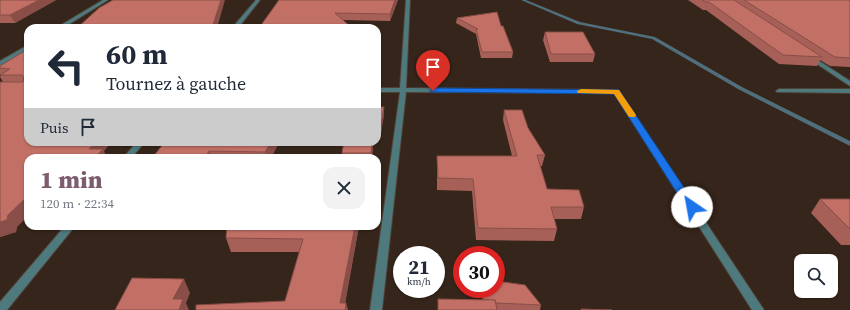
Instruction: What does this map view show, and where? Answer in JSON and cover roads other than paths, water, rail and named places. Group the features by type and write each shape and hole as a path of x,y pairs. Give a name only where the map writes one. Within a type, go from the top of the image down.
{"street":[{"path":"66,24 106,0"},
{"path":"238,24 258,0"},
{"path":"376,310 403,90 408,0"},
{"path":"0,64 24,49"},
{"path":"804,53 850,84"},
{"path":"381,90 616,91 758,310"},
{"path":"779,91 850,91"},
{"path":"130,154 138,146"},
{"path":"0,310 67,230"}],"waterway":[{"path":"523,0 579,23 653,38 740,88 850,144"}]}
